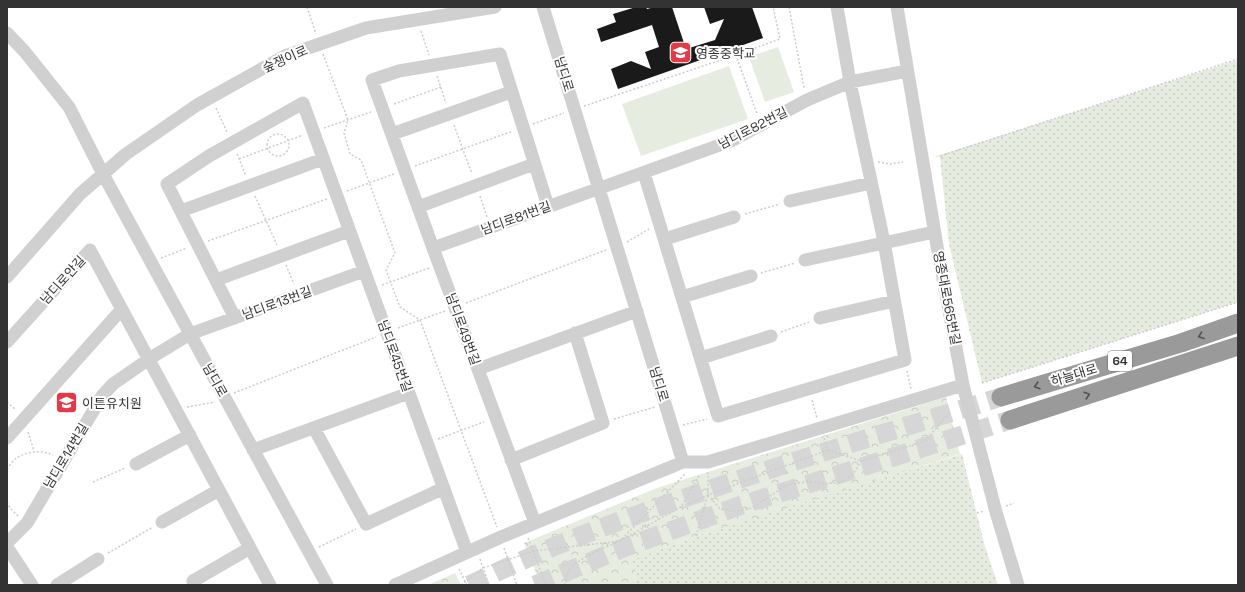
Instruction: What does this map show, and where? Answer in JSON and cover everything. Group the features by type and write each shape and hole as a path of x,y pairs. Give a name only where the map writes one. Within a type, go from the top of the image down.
{"highway":[{"name":"하늘대로","path":"1001,397 1181,343 1238,323"},
{"name":"하늘대로","path":"1010,420 1238,346"}],"street":[{"name":"숲쟁이로","path":"7,277 80,194 126,154 197,105 285,56 366,28 495,7"},
{"name":"남디로","path":"544,7 683,462"},
{"path":"644,172 718,416 905,360 884,242 850,82 837,7"},
{"name":"영종대로565번길","path":"897,7 934,232 963,385 996,512 1018,585"},
{"path":"7,33 25,52 69,107 103,174"},
{"name":"남디로49번길","path":"511,92 500,54 399,71 372,80 512,460 529,525"},
{"name":"남디로82번길","path":"599,188 731,141 807,100 850,82 907,71"},
{"path":"392,134 511,92 548,206"},
{"name":"남디로45번길","path":"235,318 167,184 209,156 303,103 427,444 444,488 472,550"},
{"path":"181,211 323,159"},
{"path":"418,207 534,164"},
{"name":"남디로","path":"103,174 327,585"},
{"path":"790,201 872,183"},
{"name":"남디로81번길","path":"433,248 599,188"},
{"path":"664,239 734,218"},
{"path":"216,280 349,231"},
{"path":"805,260 934,232"},
{"name":"남디로안길","path":"7,342 90,250 270,585"},
{"name":"남디로13번길","path":"190,334 364,271"},
{"path":"682,297 751,276"},
{"path":"820,318 894,301"},
{"path":"7,438 122,309"},
{"path":"478,369 637,311"},
{"path":"512,460 603,423 575,333"},
{"name":"남디로14번길","path":"7,543 27,523 102,396 113,384 149,359 190,334"},
{"path":"701,358 771,336"},
{"path":"395,585 529,525 683,462 702,462 963,385"},
{"path":"254,450 409,393"},
{"path":"314,428 366,524 444,488"},
{"path":"136,464 190,435"},
{"path":"162,522 219,490"},
{"path":"7,547 32,585"},
{"path":"193,581 250,548"},
{"path":"57,585 98,559"}],"path":[{"path":"307,7 348,120 344,133 350,154 361,160 395,253 386,270 390,282 400,307 420,320 501,537 517,585"},
{"path":"530,125 780,39 773,7"},
{"path":"789,7 807,100"},
{"path":"736,55 760,125"},
{"path":"940,156 1238,59"},
{"path":"239,160 441,86"},
{"path":"413,167 515,130"},
{"path":"274,135 284,136 288,141 288,148 283,154 273,154 268,149 267,146 269,139 274,135"},
{"path":"866,160 890,164 903,162"},
{"path":"208,241 398,172"},
{"path":"734,218 790,201"},
{"path":"175,408 212,404 240,389 627,242 659,222"},
{"path":"150,262 194,246"},
{"path":"751,276 805,260"},
{"path":"370,289 439,265"},
{"path":"982,383 1238,302"},
{"path":"771,336 820,318"},
{"path":"905,360 913,400"},
{"path":"603,423 665,404"},
{"path":"708,495 720,509 736,510 752,508 785,486 809,480 825,484 844,480 856,470 861,461 926,441 951,411"},
{"path":"673,428 718,416"},
{"path":"427,444 496,418"},
{"path":"565,585 569,570 579,562 681,507 708,495 828,450"},
{"path":"7,469 17,457 34,452 46,452 64,460"},
{"path":"696,536 708,495 702,462"},
{"path":"681,507 702,462"},
{"path":"461,585 483,568 534,550 620,541 702,462"},
{"path":"93,482 136,464"},
{"path":"7,502 10,508 27,523"},
{"path":"1006,506 1014,504"},
{"path":"977,513 984,511"},
{"path":"98,559 162,522"},
{"path":"309,552 366,524"},
{"path":"529,525 534,550 546,585"},
{"path":"472,550 483,568 489,585"},
{"path":"454,558 467,585"}],"green space":[{"path":"778,47 794,92 765,102 749,57"},
{"path":"1238,60 1238,302 982,383 949,244 940,157 934,157"},
{"path":"729,66 748,119 641,156 622,104"},
{"path":"946,397 960,454 696,536 633,560 636,585 541,585 524,543 657,488"},
{"path":"962,454 984,543 998,585 636,585 632,560 696,536 792,505"},
{"path":"455,573 461,585 428,585"}],"building":[{"path":"636,7 646,7 647,9 654,7 672,7 686,49 715,40 724,19 710,24 704,7 752,7 763,38 618,89 611,69 631,61 651,69 645,52 659,47 652,25 601,42 597,29 616,22 613,14"}],"tunnel":[{"path":"469,585 558,545 639,514 794,462 1001,397"},
{"path":"535,585 623,548 739,506 1010,420"}],"place":[{"name":"영종중학교","path":"681,53"},
{"name":"이튼유치원","path":"66,403"}]}
